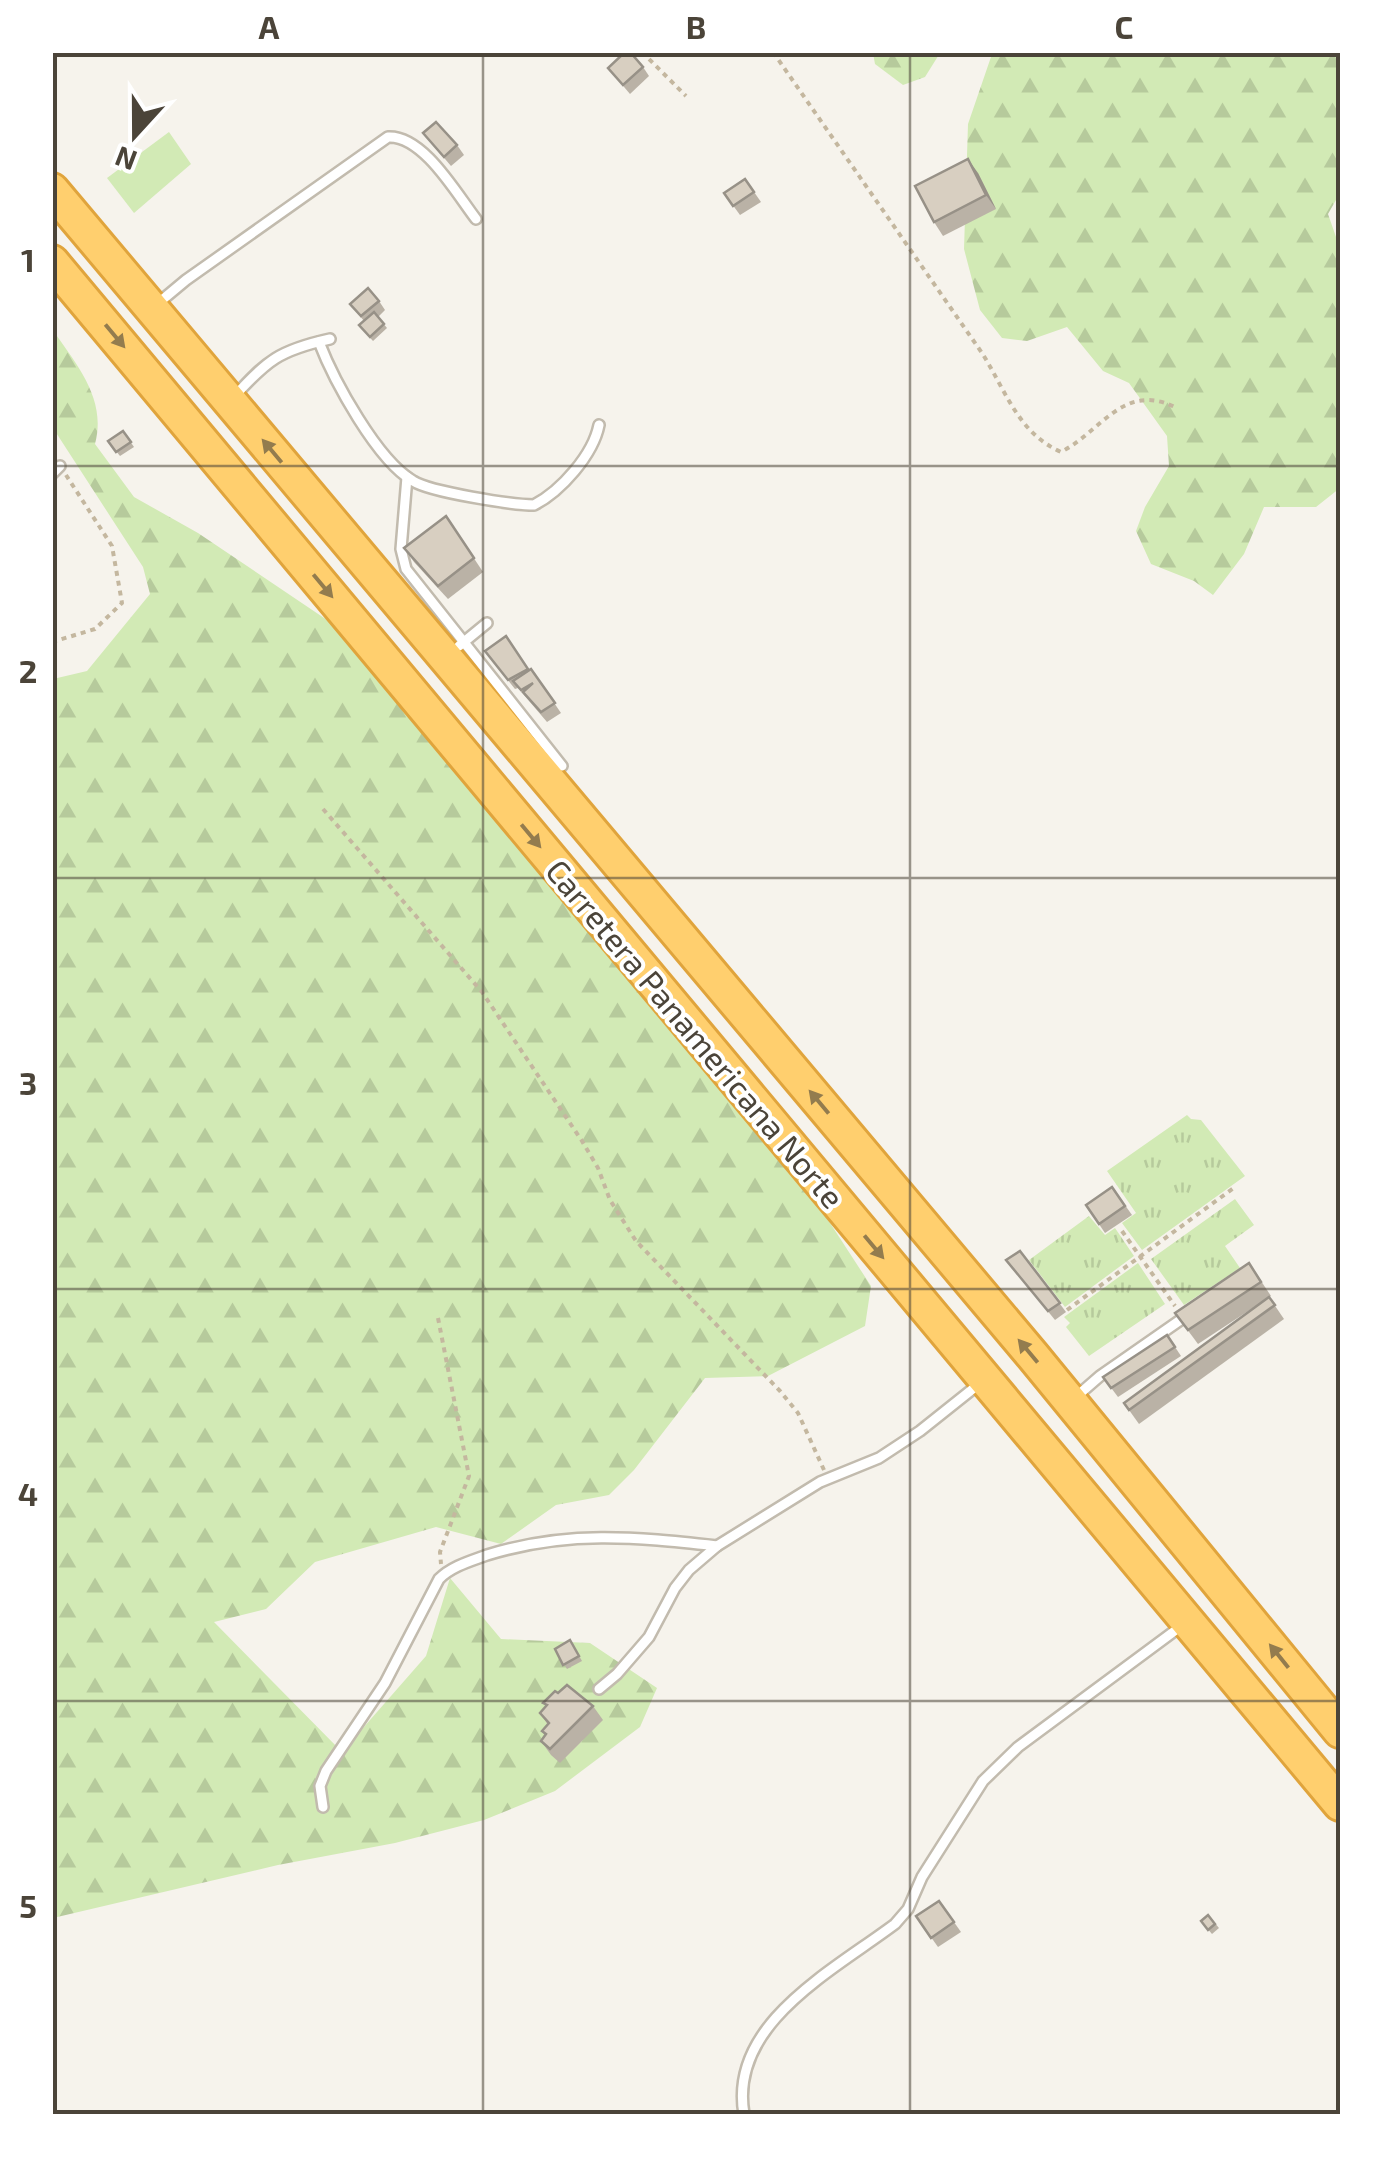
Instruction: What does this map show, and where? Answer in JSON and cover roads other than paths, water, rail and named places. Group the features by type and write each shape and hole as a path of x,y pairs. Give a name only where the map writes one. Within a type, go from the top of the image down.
{"highway":[{"name":"Carretera Panamericana Norte","path":"52,190 230,401 454,651 1340,1731"},
{"name":"Carretera Panamericana Norte","path":"52,262 1340,1804"}],"lane":[{"path":"152,308 388,137 401,136 418,146 476,219"},
{"path":"230,401 272,358 330,339"},
{"path":"318,342 332,377 390,460 407,477 428,488 534,504 552,493 590,454 599,426"},
{"path":"407,477 401,549 406,569 454,651 562,766"},
{"path":"454,651 487,623"},
{"path":"1070,1402 1100,1376 1197,1309"},
{"path":"599,1689 649,1637 688,1570 716,1546 827,1479 878,1458 920,1432 985,1380"},
{"path":"323,1807 320,1786 326,1771 385,1683 446,1572 532,1542 575,1536 630,1536 716,1546"},
{"path":"744,2114 740,2094 760,2038 786,2006 896,1924 983,1781 1018,1747 1187,1621"}]}
